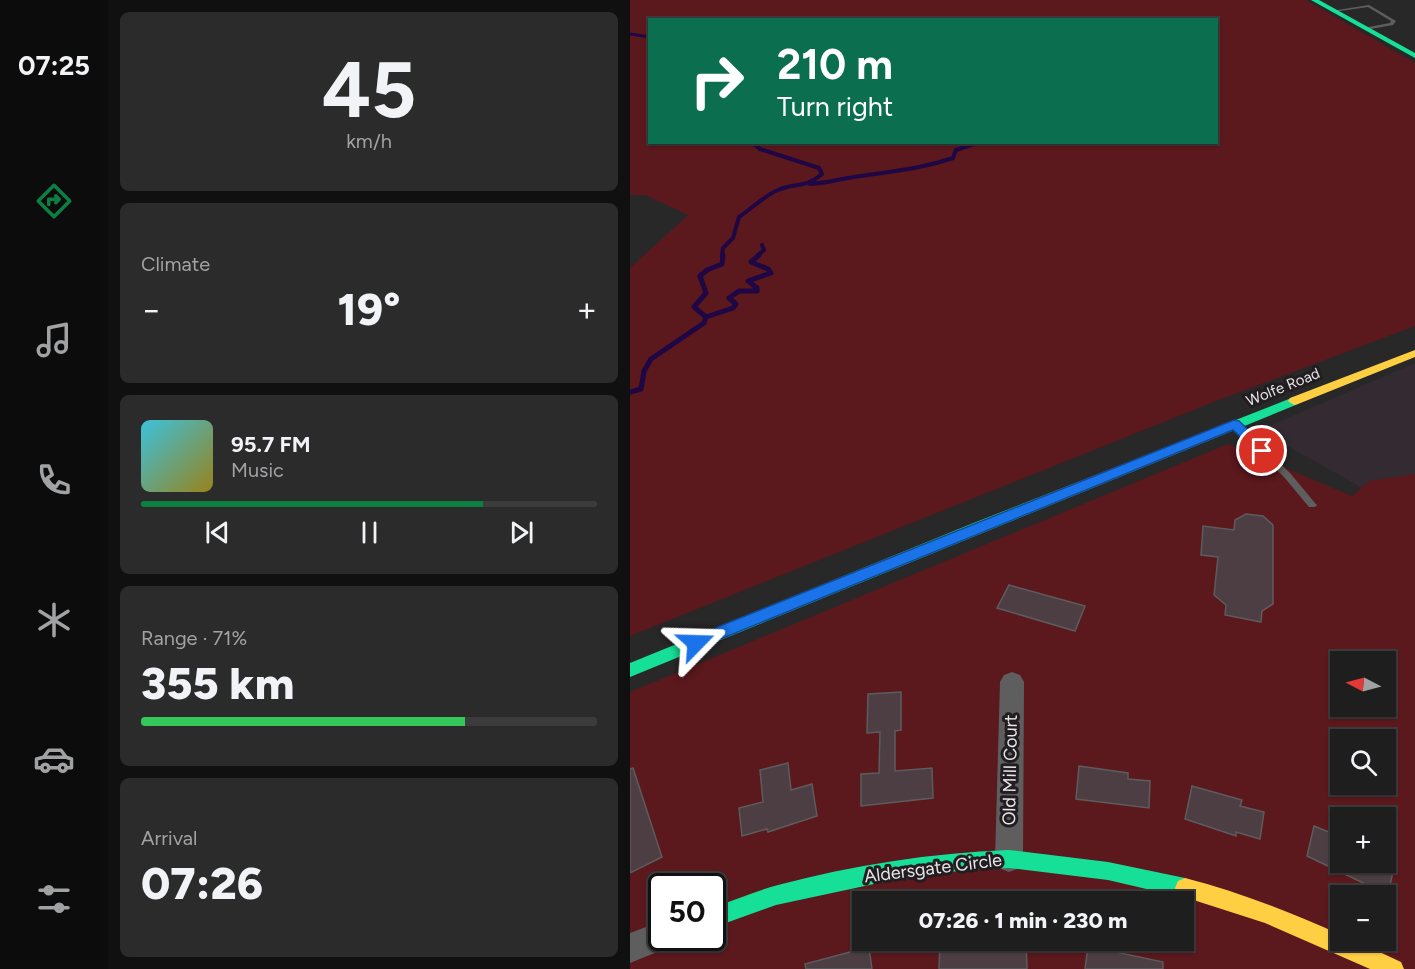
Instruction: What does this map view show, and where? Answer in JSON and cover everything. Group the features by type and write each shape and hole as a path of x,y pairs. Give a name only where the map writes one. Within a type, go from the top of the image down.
{"main road":[{"path":"1314,0 1415,56"},
{"name":"Wolfe Road","path":"630,670 1234,424 1415,353"},
{"name":"Aldersgate Circle","path":"726,913 777,895 840,880 964,861 1009,859 1108,871 1216,895 1261,911 1394,969"}],"street":[{"name":"Old Mill Court","path":"1009,859 1012,682"},
{"path":"630,948 648,941"}],"lane":[{"path":"1333,11 1370,6 1394,21 1391,24 1365,28"},
{"path":"1234,424 1287,475 1312,505"}],"shaded area":[{"path":"630,0 1306,0 1415,63 1415,326 1211,403 630,636 630,268 688,215 645,195 630,195"},
{"path":"1415,363 1415,531 1376,496 1260,430"},
{"path":"1228,444 1352,496 1369,481 1415,474 1415,969 630,969 630,692"}],"building":[{"path":"1246,514 1263,516 1273,525 1273,604 1262,611 1261,622 1225,615 1226,605 1214,595 1218,557 1201,555 1203,526 1234,530 1235,520"},
{"path":"1009,585 1085,606 1075,631 997,608"},
{"path":"901,692 901,730 895,731 895,771 932,768 933,798 861,806 861,774 879,773 880,732 867,733 868,694"},
{"path":"788,763 791,790 812,784 817,816 768,832 767,829 742,836 739,808 763,802 760,770"},
{"path":"1079,766 1128,773 1128,779 1150,781 1149,808 1076,799"},
{"path":"633,768 662,857 630,873 630,769"},
{"path":"1192,786 1242,800 1240,806 1264,812 1260,839 1236,832 1236,836 1185,819"},
{"path":"1314,826 1330,833 1330,867 1307,856"},
{"path":"1342,873 1393,873 1390,885 1367,885"},
{"path":"854,951 870,951 872,969 806,969 805,964"},
{"path":"940,951 1026,951 1027,969 939,969"},
{"path":"1087,951 1111,951 1163,962 1163,969 1085,969"}],"waterway":[{"path":"630,34 648,37"},
{"path":"722,256 723,248 733,238 739,217 772,193 805,184 822,174 819,168 760,149 755,144"},
{"path":"810,184 930,165 953,158 956,150 973,144"},
{"path":"757,256 764,250 762,245"},
{"path":"706,317 694,307 706,293 700,276 707,270 722,264 723,255"},
{"path":"706,317 733,308 736,304 729,298 739,291 757,291 757,288 748,281 771,273 768,269 751,262 759,255"},
{"path":"630,392 641,389 644,371 651,359 704,323 706,317"}],"traffic: fast":[{"path":"1314,0 1415,56"},
{"path":"630,670 1294,401"},
{"path":"726,913 776,895 874,874 964,861 1009,859 1108,871 1185,888"}],"traffic: slow":[{"path":"1294,401 1415,353"},
{"path":"1185,888 1265,913 1394,969"}],"route":[{"path":"696,643 1234,424 1262,451"}]}
